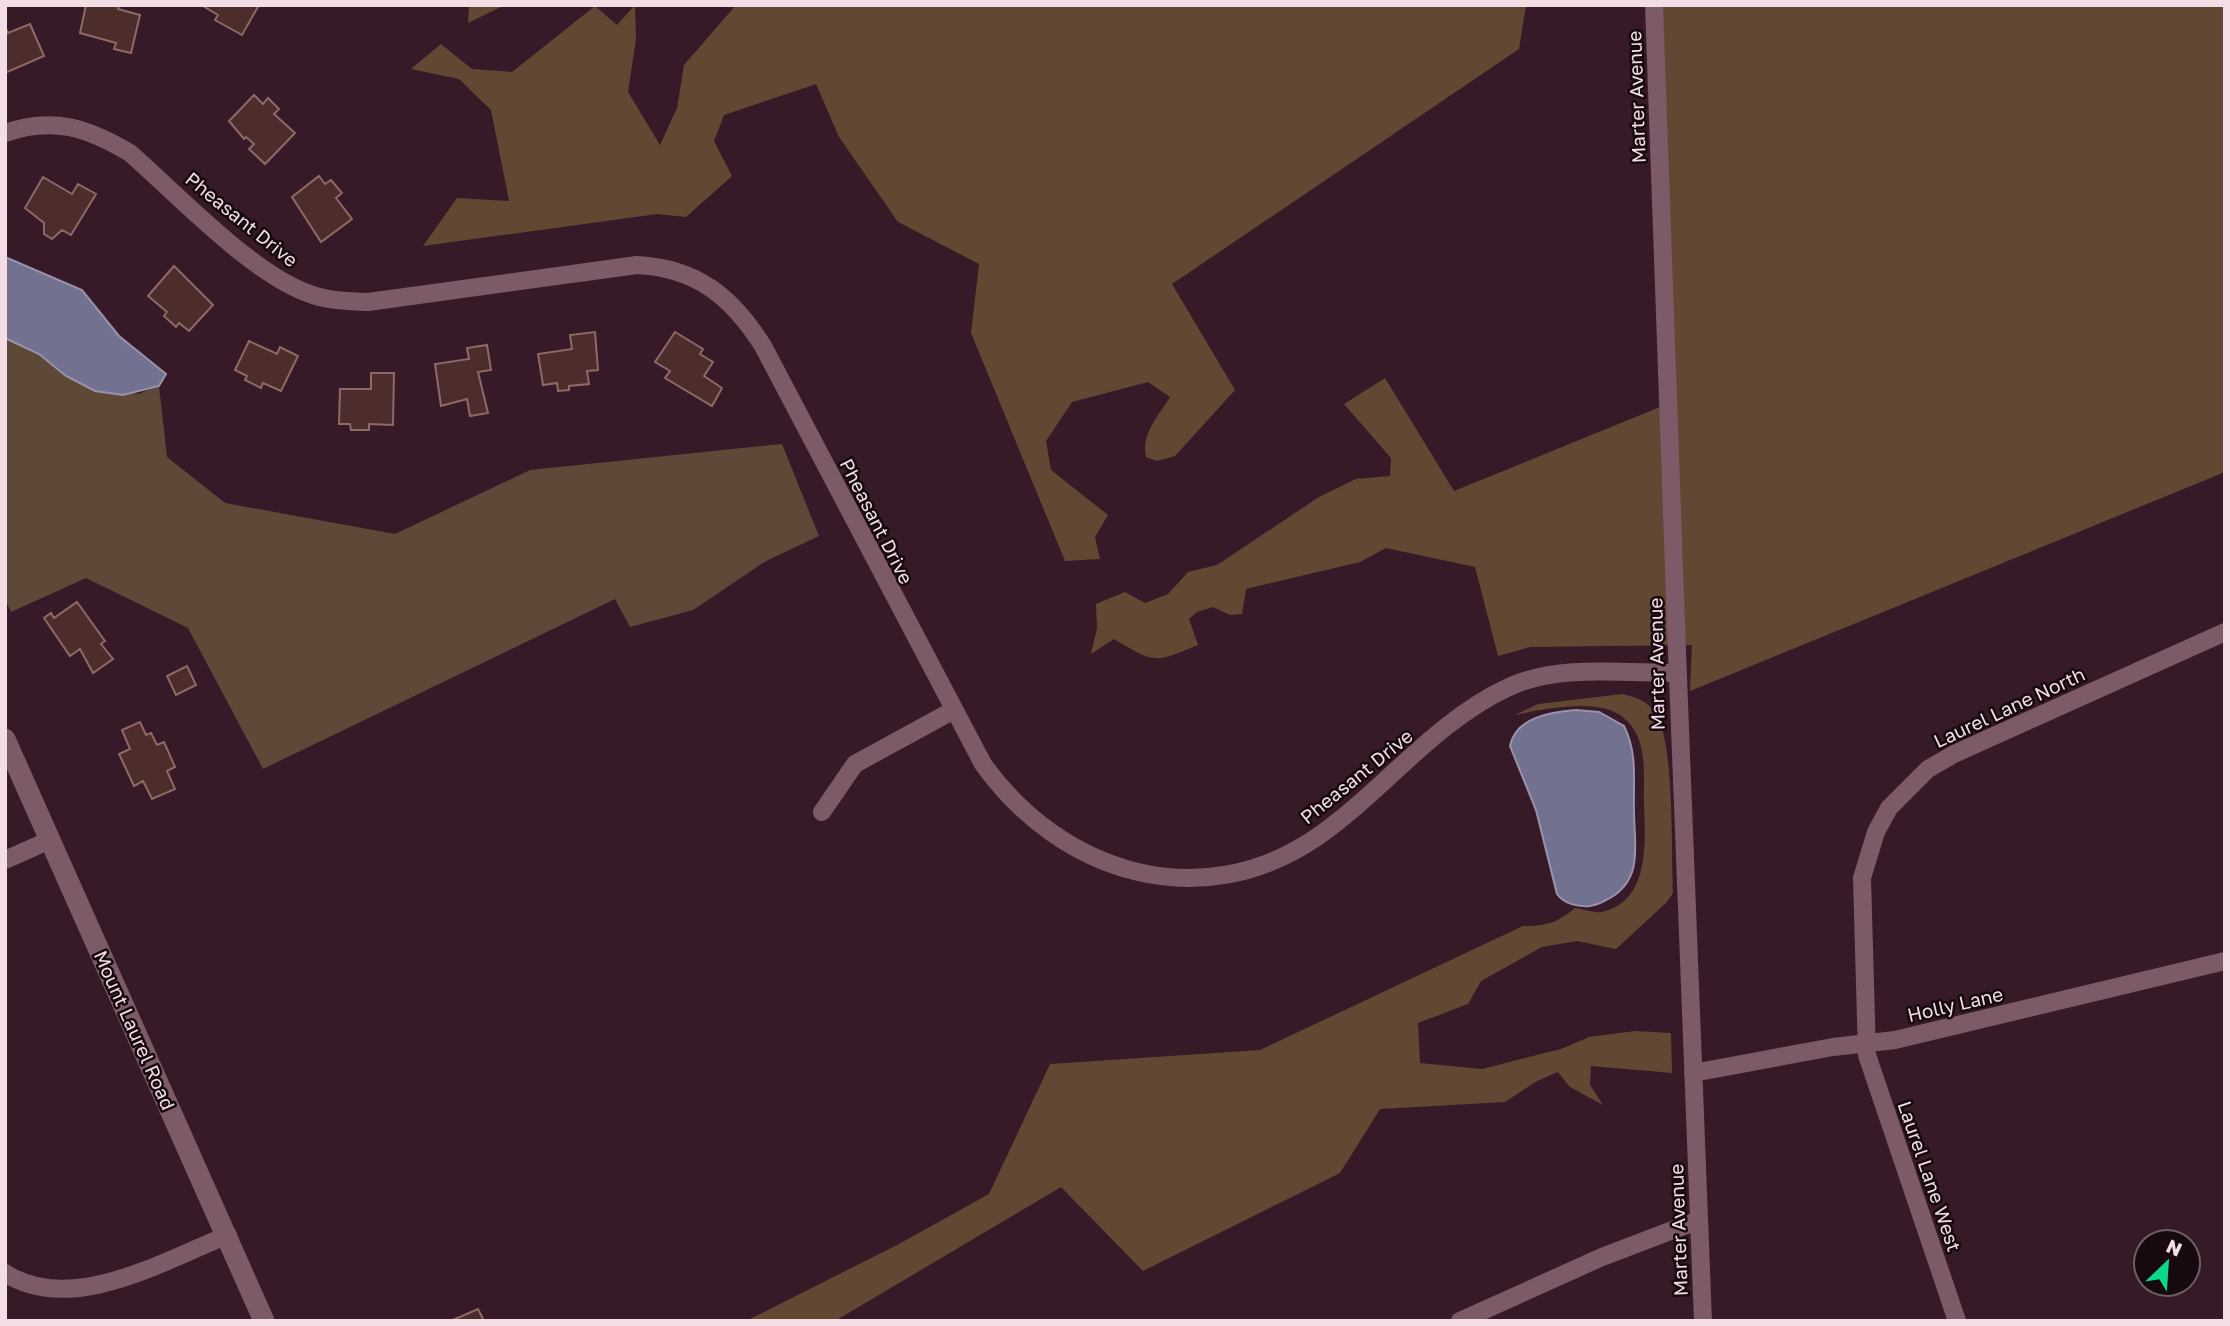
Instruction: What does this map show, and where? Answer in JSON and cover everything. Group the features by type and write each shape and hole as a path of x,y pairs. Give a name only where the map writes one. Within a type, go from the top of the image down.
{"main road":[{"name":"Mount Laurel Road","path":"5,738 264,1321"}],"street":[{"name":"Marter Avenue","path":"1654,5 1703,1321"},
{"name":"Pheasant Drive","path":"5,133 34,124 58,123 83,128 106,139 130,153 260,266 284,283 310,295 338,301 368,302 607,267 664,266 689,274 731,304 763,346 952,711 998,786 1035,822 1055,837 1076,850 1120,869 1195,877 1220,875 1270,861 1317,837 1463,714 1512,685 1532,679 1578,674 1677,673"},
{"name":"Laurel Lane North","path":"1867,1043 1862,878 1876,832 1906,788 1928,769 1954,754 2225,632"},
{"path":"822,812 855,764 952,711"},
{"path":"5,860 50,840"},
{"name":"Holly Lane","path":"1693,1073 1895,1040 2225,961"},
{"name":"Laurel Lane West","path":"1867,1043 1867,1055 1957,1321"},
{"path":"1460,1321 1602,1257 1699,1220"},
{"path":"5,1273 44,1289 77,1290 109,1282 228,1235"}],"shaded area":[{"path":"469,5 505,5 468,23"},
{"path":"635,5 636,39 628,92 660,145 677,108 684,65 736,5 1526,5 1519,49 1172,284 1235,390 1175,456 1157,461 1146,457 1148,433 1170,397 1148,382 1072,402 1046,441 1051,470 1108,515 1095,537 1100,559 1065,561 971,333 979,264 898,222 839,137 816,84 724,115 714,141 732,176 686,217 657,214 423,246 457,198 509,201 491,110 459,79 411,69 441,44 472,69 512,72 595,6 617,25"},
{"path":"1657,5 2225,5 2225,472 1690,691 1692,645 1530,647 1498,656 1475,567 1386,548 1360,562 1246,589 1242,614 1230,615 1213,607 1197,612 1189,619 1198,645 1172,655 1163,658 1147,657 1114,639 1091,654 1097,628 1096,604 1125,592 1145,603 1168,594 1188,572 1217,565 1319,497 1356,479 1390,476 1391,458 1344,404 1385,378 1454,491 1670,403"},
{"path":"5,338 39,354 66,376 138,394 159,386 167,457 225,503 395,534 530,470 782,444 819,536 766,561 693,610 630,627 615,599 263,769 188,628 86,578 11,612 5,599"},
{"path":"1623,694 1648,705 1655,712 1661,726 1669,771 1673,893 1666,903 1616,949 1577,941 1542,947 1481,981 1468,1004 1418,1023 1420,1063 1482,1069 1561,1049 1589,1037 1635,1031 1671,1033 1672,1073 1591,1066 1590,1085 1603,1105 1570,1087 1558,1072 1537,1081 1505,1102 1380,1109 1340,1173 1143,1271 1061,1187 835,1321 746,1321 897,1245 989,1194 1050,1064 1260,1050 1523,926 1551,923 1575,908 1602,912 1618,906 1629,896 1637,882 1644,851 1644,769 1638,736 1624,718 1601,708 1571,706 1515,715 1538,704"}],"water":[{"path":"5,257 82,290 119,336 166,374 159,386 123,395 95,391 66,376 39,354 5,338"},
{"path":"1556,712 1599,712 1624,726 1634,768 1633,870 1621,890 1603,902 1590,906 1572,904 1557,894 1536,810 1510,746 1519,728 1527,722"}],"building":[{"path":"86,5 119,5 118,9 140,15 131,53 114,49 116,43 80,33"},
{"path":"259,5 242,35 215,20 218,15 203,6"},
{"path":"30,24 44,56 5,73 5,27 8,33"},
{"path":"254,95 263,104 268,98 279,109 274,114 295,133 265,164 249,149 254,144 246,137 244,139 229,121"},
{"path":"319,176 325,184 331,180 342,193 336,198 352,219 321,242 292,197"},
{"path":"43,177 72,194 78,184 96,194 71,235 62,230 52,239 44,234 44,223 25,208"},
{"path":"174,266 213,305 189,331 179,323 176,327 164,316 167,312 148,296"},
{"path":"595,332 598,370 587,371 589,384 569,386 569,390 558,391 557,383 543,385 538,354 572,349 570,335"},
{"path":"675,332 703,349 700,354 713,362 704,376 722,388 712,406 665,378 670,371 655,362"},
{"path":"249,341 277,354 280,347 298,356 281,391 263,383 261,388 245,380 247,376 235,370"},
{"path":"487,345 491,370 478,372 488,413 470,416 467,399 441,406 435,364 469,359 467,348"},
{"path":"371,373 394,373 393,425 369,424 369,430 351,430 350,424 339,424 340,389 371,389"},
{"path":"77,602 105,641 101,644 113,659 93,673 80,649 70,656 44,618 51,613 54,618"},
{"path":"187,666 196,685 176,695 167,676"},
{"path":"140,722 146,735 151,733 157,745 164,742 175,767 167,771 175,789 152,799 143,781 134,786 119,754 130,749 122,730"},
{"path":"478,1309 484,1321 453,1321 453,1320"}]}
